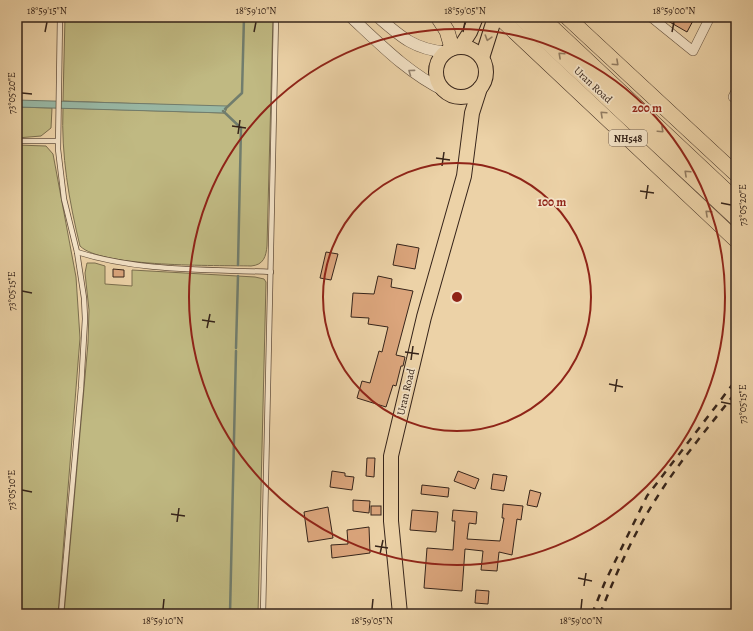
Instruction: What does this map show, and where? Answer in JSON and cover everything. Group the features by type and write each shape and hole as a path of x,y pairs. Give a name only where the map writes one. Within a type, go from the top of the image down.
{"highway":[{"path":"438,17 447,31 453,49"},
{"name":"NH548","path":"499,17 528,24 736,240"},
{"path":"567,17 736,174"},
{"name":"Uran Road","path":"528,24 736,200"},
{"name":"Uran Road","path":"528,24 736,218"}],"main road":[{"path":"476,17 470,32 453,49 439,59 436,68 436,76 439,84 448,93 467,96 480,88 486,73 482,58 495,17"},
{"path":"453,49 469,48 482,58"},
{"name":"Uran Road","path":"400,614 391,521 391,456 424,317 464,176 472,113 480,88"},
{"name":"Uran Road","path":"448,93 460,103 466,113 470,129"}],"street":[{"path":"351,17 403,66 425,81 448,93"},
{"path":"378,17 410,43 426,50 453,49"},
{"path":"651,17 692,50 710,17"}],"lane":[{"path":"60,17 57,141 62,184 77,252 84,298 83,352 61,614"},
{"path":"263,614 276,17"},
{"path":"19,141 57,141"},
{"path":"77,252 98,259 136,266 271,272"}],"shaded area":[{"path":"65,17 273,17 267,246 262,262 251,266 135,262 92,253 80,246 72,212 67,178 63,143 63,108 225,113 227,107 63,101"},
{"path":"17,100 227,106 225,113 17,107"},
{"path":"17,107 52,108 51,128 41,136 17,138"},
{"path":"17,145 46,146 53,154 76,277 80,338 58,614 17,614"},
{"path":"87,263 95,263 105,266 105,284 132,286 132,270 255,277 264,279 266,282 258,614 64,614 88,343 89,310 85,273"}],"building":[{"path":"661,17 695,17 687,32"},
{"path":"397,244 419,248 415,269 393,265"},
{"path":"326,252 338,254 331,280 320,278"},
{"path":"113,269 124,270 124,277 113,277"},
{"path":"378,276 392,279 391,287 413,291 396,355 405,357 403,366 401,366 396,386 393,385 386,407 357,398 362,381 370,383 379,351 382,352 388,327 368,324 369,318 351,317 353,293 374,294"},
{"path":"367,458 375,458 374,477 366,476"},
{"path":"332,471 345,473 345,476 354,477 352,490 330,487"},
{"path":"458,471 479,479 475,489 454,481"},
{"path":"493,474 507,476 504,491 491,489"},
{"path":"422,485 449,488 448,497 421,494"},
{"path":"530,490 541,493 537,507 527,505"},
{"path":"353,500 370,501 369,513 353,511"},
{"path":"503,504 523,506 521,520 517,519 512,555 499,552 497,571 481,570 483,551 465,549 462,591 424,588 427,548 453,550 455,521 452,521 453,510 477,512 476,524 469,523 467,539 500,541 504,518 502,518"},
{"path":"371,506 381,506 381,515 371,515"},
{"path":"328,507 333,538 308,542 304,512"},
{"path":"412,510 438,512 436,532 410,530"},
{"path":"369,527 370,553 332,558 331,545 348,544 347,530"},
{"path":"476,590 489,591 488,604 475,603"}],"waterway":[{"path":"225,109 242,93 244,17"},
{"path":"223,111 241,128 238,265"},
{"path":"236,348 238,276"},
{"path":"230,614 236,351"}],"railway":[{"path":"592,614 605,582 647,496 736,380"},
{"path":"600,614 624,557 654,502 683,460 736,392"}]}
